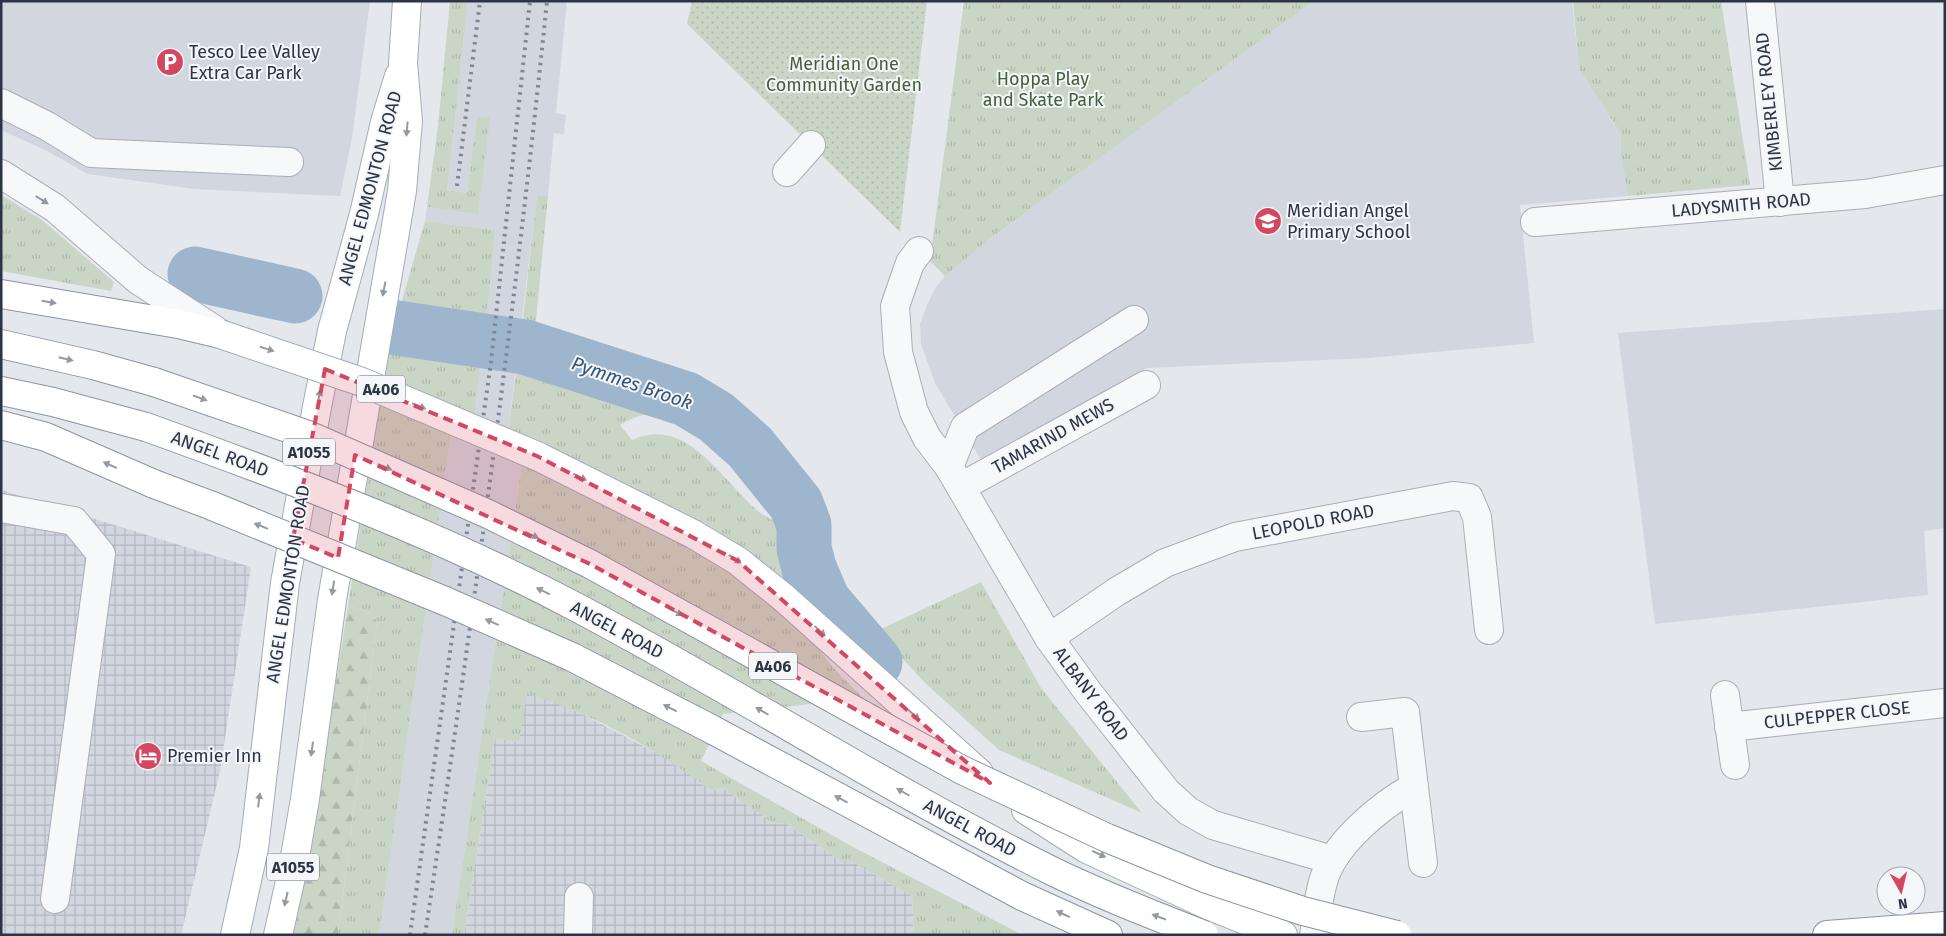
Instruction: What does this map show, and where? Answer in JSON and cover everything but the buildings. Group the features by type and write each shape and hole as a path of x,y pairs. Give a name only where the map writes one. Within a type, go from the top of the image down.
{"main road":[{"name":"ANGEL EDMONTON ROAD","path":"278,935 302,819 332,600 402,191 408,120 403,63 407,1"},
{"name":"ANGEL EDMONTON ROAD","path":"235,935 254,848 285,583 321,388 332,331 364,214 385,122 403,63"},
{"name":"A406","path":"1,294 179,316 220,334 362,382 537,456 693,534 738,561 784,598 1004,796 1087,849 1210,906 1283,935"},
{"name":"A406","path":"1,344 93,365 154,382 308,436 488,514 590,564 962,770 1107,838 1207,879 1303,911 1397,935"},
{"name":"ANGEL ROAD","path":"1,391 53,402 146,427 397,521 583,610 970,828 1080,883 1204,935"},
{"path":"1,425 46,437 154,484 444,601 544,645 713,730 1022,896 1108,935"},
{"path":"1828,935 1945,926"}],"street":[{"name":"KIMBERLEY ROAD","path":"1760,1 1780,202"},
{"path":"1,103 47,126 91,153 290,162"},
{"path":"787,172 811,145"},
{"path":"1,174 55,208 179,316"},
{"name":"LADYSMITH ROAD","path":"1535,222 1865,194 1945,180"},
{"name":"ALBANY ROAD","path":"920,251 910,263 895,306 901,366 914,412 927,438 955,477 1049,638 1088,692 1166,791 1188,811 1213,825 1332,860"},
{"path":"955,477 965,427 1134,320"},
{"name":"TAMARIND MEWS","path":"955,477 1146,385"},
{"name":"LEOPOLD ROAD","path":"1049,638 1116,592 1165,563 1235,537 1453,496 1469,498 1477,517 1488,630"},
{"path":"1,508 74,520 102,554 55,899"},
{"path":"1725,695 1735,765"},
{"name":"CULPEPPER CLOSE","path":"1729,727 1945,703"},
{"path":"1361,717 1406,712 1423,863"},
{"path":"1314,935 1323,881 1332,860 1374,813 1414,787"},
{"path":"578,935 580,897"}],"highlighted area":[{"path":"325,369 537,456 738,561 990,783 590,564 355,455 338,558 293,539"}],"shaded area":[{"name":"Tesco Lee Valley Extra Car Park","path":"1,1 370,1 352,138 340,196 194,189 88,174 47,151 1,130"},
{"path":"468,1 567,1 556,113 566,115 564,134 554,133 548,196 537,195 507,441 525,444 452,935 379,935 451,434 471,436 495,230 425,221 427,207 478,213 477,117 467,193 447,190"},
{"name":"Meridian Angel Primary School","path":"1314,1 1572,1 1579,69 1620,132 1621,155 1628,196 1520,205 1534,343 1369,358 1147,368 981,460 935,383 921,344 920,324 936,287 945,276 992,237"},
{"path":"1945,309 1945,528 1924,531 1928,595 1655,624 1618,333"},
{"path":"1,490 251,567 220,771 181,935 1,935"},
{"path":"526,693 565,705 666,758 711,790 723,788 774,824 786,823 841,861 851,861 912,896 914,935 464,935 495,738 519,742"}],"green space":[{"path":"450,1 468,1 447,190 467,193 477,117 490,118 478,214 427,207 438,126"},
{"name":"Meridian One Community Garden","path":"692,1 927,1 900,232 687,24"},
{"name":"Hoppa Play and Skate Park","path":"964,1 1314,1 992,237 945,276 930,261"},
{"path":"1573,1 1721,1 1750,185 1628,196 1621,155 1620,132 1579,69"},
{"path":"1,195 42,220 114,282 111,291 1,271"},
{"path":"537,195 548,196 535,331 522,327"},
{"path":"425,221 495,230 486,322 399,311"},
{"path":"388,348 481,361 471,437 451,434 379,935 338,935 377,621 368,612 348,606"},
{"path":"517,365 574,381 672,414 658,413 645,415 633,418 620,425 632,440 652,434 670,436 687,443 703,455 759,512 783,525 790,577 806,626 828,662 863,698 723,714 701,761 853,847 1023,935 914,935 912,896 851,861 841,861 786,823 774,824 723,788 711,790 668,760 623,734 576,711 527,694 519,742 495,738 464,935 452,935 525,444 507,441"},
{"path":"981,582 1041,688 1142,813 999,750 924,682 903,659 881,629"},
{"path":"348,606 368,612 377,621 338,935 293,935 305,881"}],"waterway":[{"name":"Pymmes Brook","path":"195,274 295,296"},
{"name":"Pymmes Brook","path":"397,328 525,347 686,399 716,417 750,447 796,504 804,525 804,548 809,568 823,601 875,662"}],"railway":[{"path":"457,186 480,1"},
{"path":"410,935 491,362 530,1"},
{"path":"425,935 492,468 521,235 547,1"}],"place":[{"name":"Tesco Lee Valley Extra Car Park","path":"170,62"},
{"name":"Meridian Angel Primary School","path":"1268,221"},
{"name":"Premier Inn","path":"148,756"}]}
